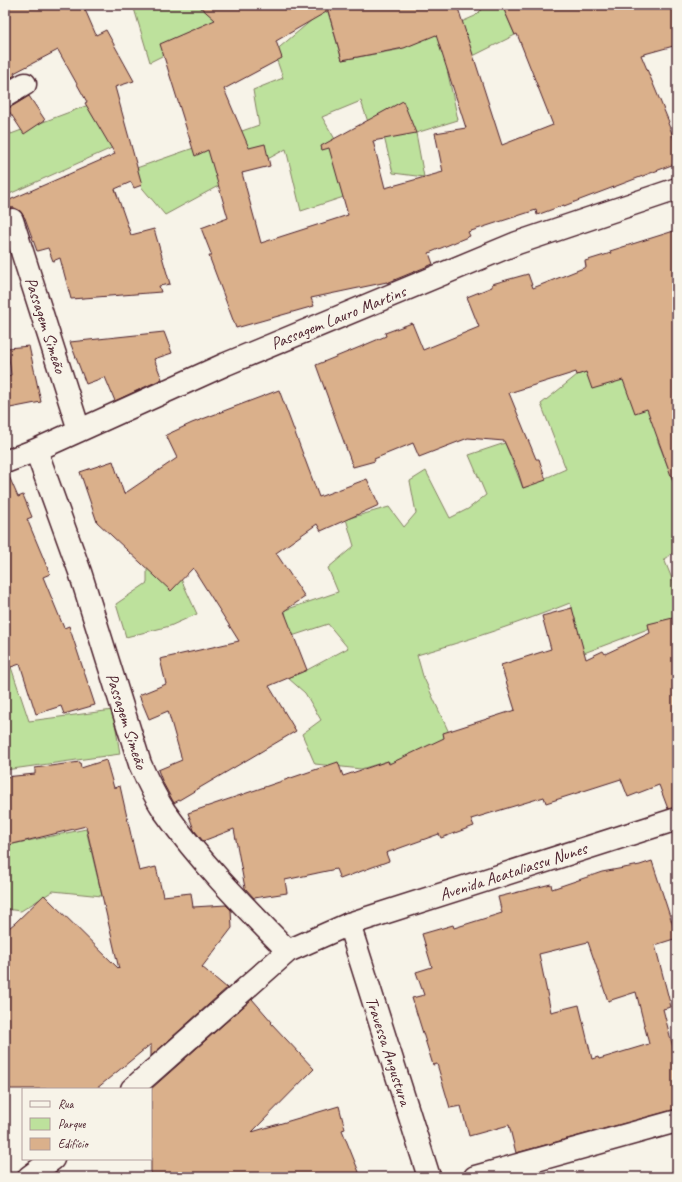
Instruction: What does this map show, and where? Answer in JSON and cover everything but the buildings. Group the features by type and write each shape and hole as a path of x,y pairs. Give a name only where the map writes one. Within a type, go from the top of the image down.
{"street":[{"path":"5,96 25,84"},
{"name":"Passagem Lauro Martins","path":"5,462 36,450 226,364 517,243 677,189"},
{"name":"Passagem Simeão","path":"12,220 79,430"},
{"name":"Passagem Simeão","path":"36,450 80,572 140,764 152,790 165,812 233,896 288,951"},
{"name":"Avenida Acataliassu Nunes","path":"349,924 677,819"},
{"path":"133,1088 288,951 349,924"},
{"name":"Travessa Angustura","path":"349,924 429,1177"},
{"path":"475,1177 677,1121"},
{"path":"30,1177 52,1160"}],"green space":[{"path":"133,5 211,5 218,28 150,62"},
{"path":"326,5 342,60 402,49 387,5 450,27 475,16 486,5 502,5 515,35 447,69 458,120 416,133 424,177 393,173 381,125 370,128 361,101 322,117 365,190 301,211 286,149 165,215 128,171 259,125 253,90 283,78 274,52 313,19"},
{"path":"91,104 125,142 5,196 5,119 11,134"},
{"path":"624,360 677,426 657,439 668,467 677,463 677,550 664,559 677,591 677,618 584,653 570,603 494,631 417,655 423,676 451,737 408,779 388,761 361,769 315,764 302,734 321,720 305,693 288,678 307,670 348,648 328,624 289,637 285,610 338,592 328,568 354,546 346,519 389,507 404,527 416,513 410,481 426,471 450,518 468,509 486,495 469,455 505,443 523,488 566,469 541,404 577,375"},
{"path":"147,561 176,568 197,614 170,626 126,637 116,604 147,583"},
{"path":"11,667 29,721 113,710 120,754 5,770 5,670"},
{"path":"86,829 102,896 53,891 21,911 5,909 5,833 8,845"}]}
